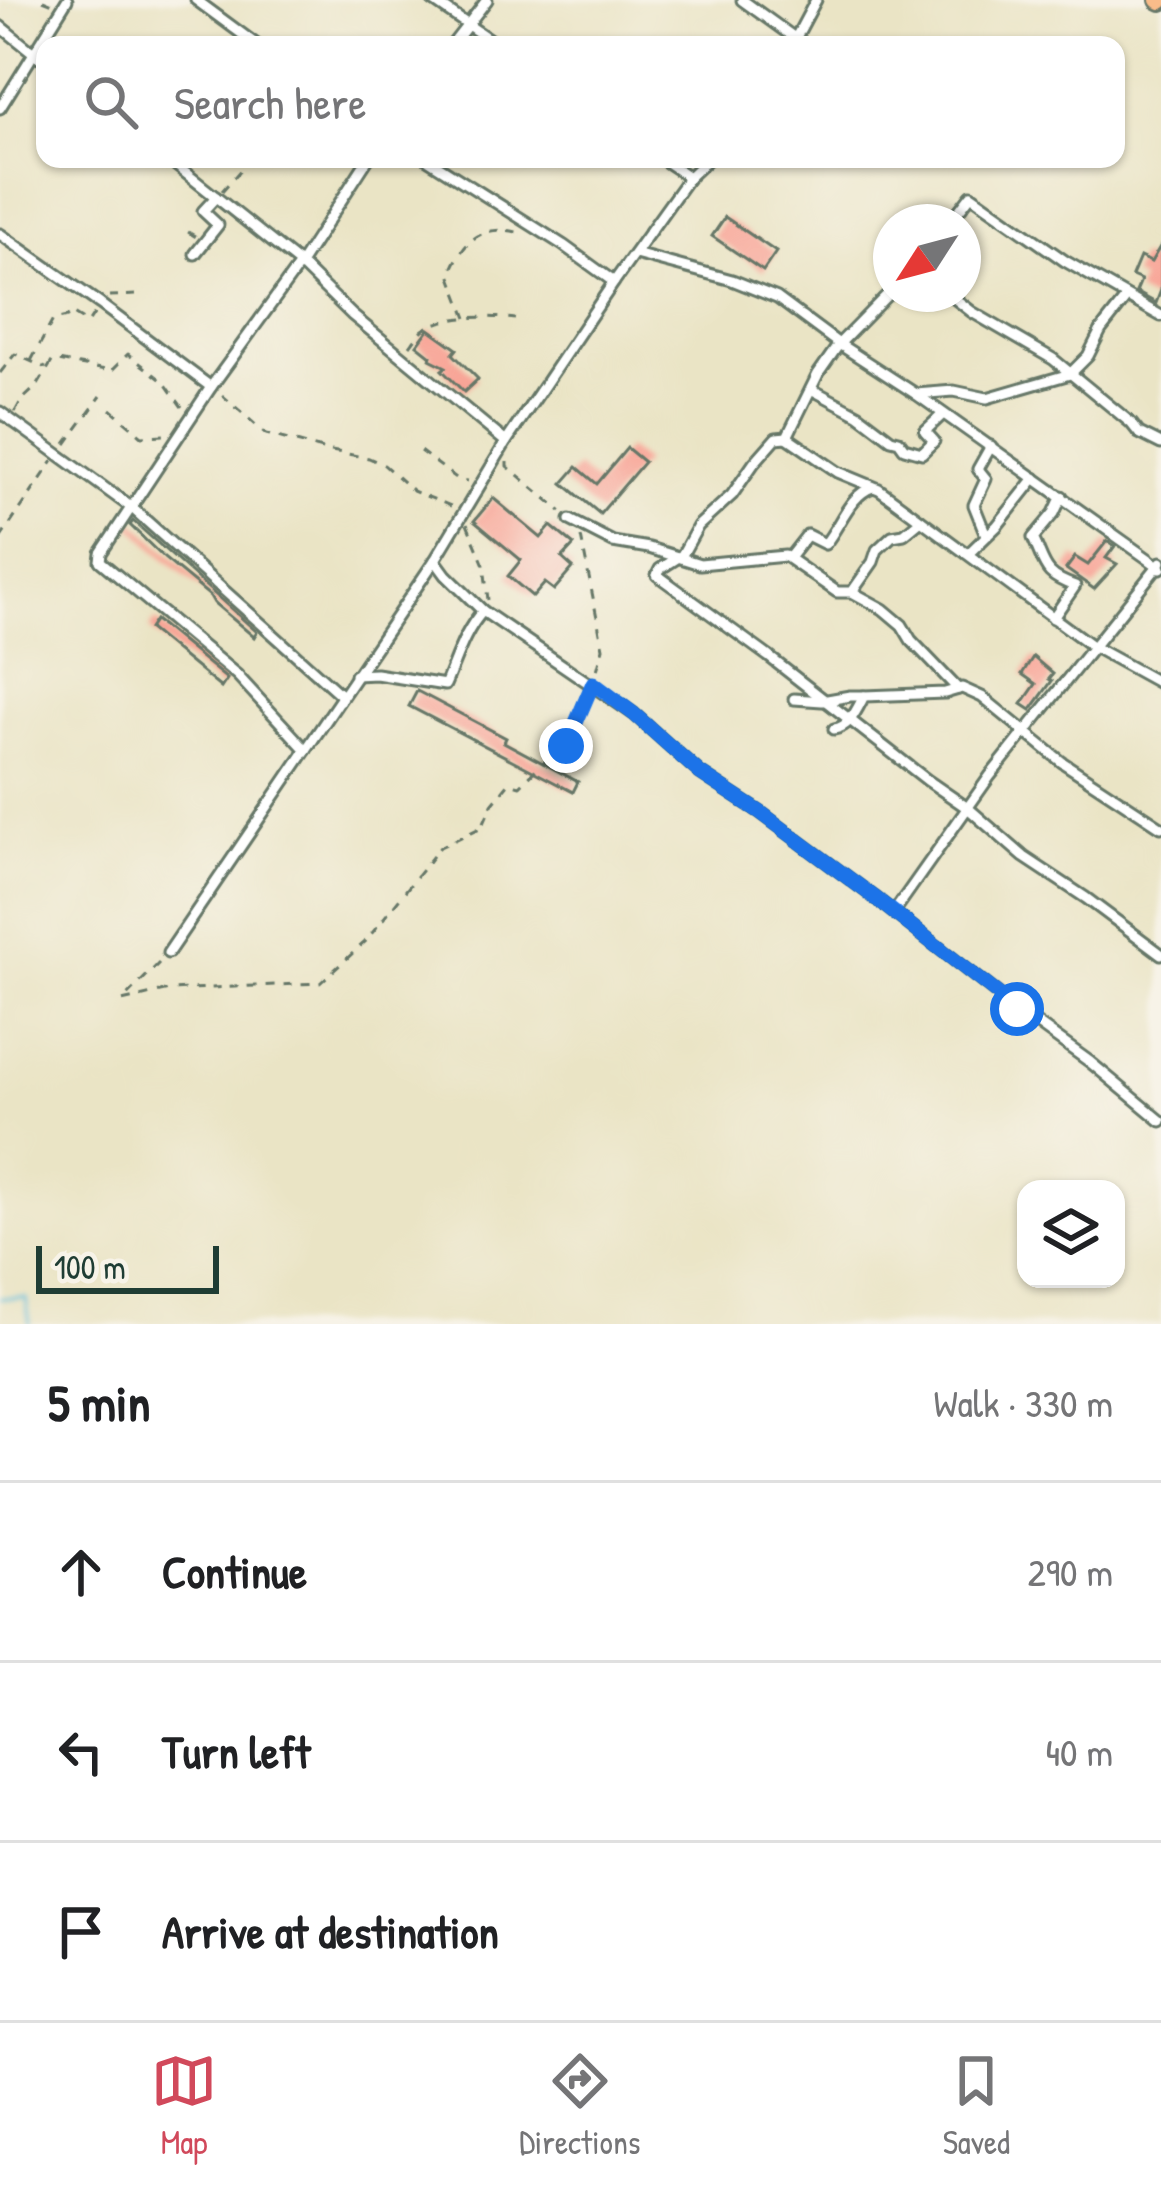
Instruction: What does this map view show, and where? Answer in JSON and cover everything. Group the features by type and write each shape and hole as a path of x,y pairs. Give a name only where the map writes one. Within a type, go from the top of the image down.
{"street":[{"path":"45,36 68,0"},
{"path":"196,0 245,36"},
{"path":"432,0 484,36"},
{"path":"459,36 487,0"},
{"path":"742,0 787,36"},
{"path":"797,36 816,0"},
{"path":"0,26 34,53"},
{"path":"0,108 36,50"},
{"path":"179,168 300,264 352,314 506,442"},
{"path":"306,750 237,675 100,561 211,387 362,168"},
{"path":"441,168 614,283"},
{"path":"675,168 689,178"},
{"path":"168,953 435,560 506,442 699,168"},
{"path":"964,204 971,195 1066,261 1161,316"},
{"path":"195,254 218,225 203,211 216,197"},
{"path":"0,234 211,387"},
{"path":"635,254 732,280 777,298 1160,565 990,776 894,912"},
{"path":"916,394 954,391 987,398 1070,374 1088,356 1101,330 1127,298"},
{"path":"787,437 839,344 873,309"},
{"path":"973,312 1053,359 1138,433 1161,444"},
{"path":"811,389 904,448 922,453 934,441 925,430 943,414"},
{"path":"5,416 132,508 342,696"},
{"path":"1161,684 1092,646 874,487 838,472 787,437 776,438 732,495 698,526 688,548 657,575 969,809 1024,856 1161,954"},
{"path":"986,535 974,505 986,478 978,469 992,446"},
{"path":"968,554 998,526 1035,478"},
{"path":"789,558 807,535 825,544 856,496 874,487"},
{"path":"1053,618 1075,586 1054,579 1043,566 1033,538 1062,496"},
{"path":"570,520 613,542 700,564 789,558 838,592 852,592 883,610 958,689"},
{"path":"852,592 878,550 921,520"},
{"path":"435,560 483,611 593,683 700,773 894,912 1161,1121"},
{"path":"355,675 445,685 463,642 483,611"},
{"path":"794,699 945,693 962,688 982,697 1062,762 1161,827"},
{"path":"834,729 850,719 864,696"}],"path":[{"path":"216,197 242,168"},
{"path":"467,318 450,274 459,253 478,234 513,230 536,238"},
{"path":"31,361 53,320 70,312 88,323 106,296 137,296"},
{"path":"403,358 420,331 478,315 515,319"},
{"path":"0,373 15,354 46,368"},
{"path":"5,416 38,385 52,360 111,371 128,354 164,382 191,418"},
{"path":"211,387 266,434 369,458 413,490 464,512 484,565 489,598 483,611"},
{"path":"0,539 101,395"},
{"path":"111,409 142,436 179,436"},
{"path":"168,953 122,1001 169,990 320,983 365,943 440,847 482,827 509,783 520,786 566,746 603,648 580,530 507,466 506,442"},
{"path":"420,452 459,480 482,482"}],"building":[{"path":"725,217 776,252 763,271 712,236"},
{"path":"1161,245 1161,290 1156,303 1136,292 1141,280 1132,276 1140,257 1151,262"},
{"path":"429,329 457,349 453,354 478,379 464,392 442,370 446,367 417,345"},
{"path":"627,448 644,462 600,514 563,483 577,467 597,484"},
{"path":"493,498 541,538 551,526 574,545 562,558 573,568 554,590 545,583 533,597 508,576 521,560 474,521"},
{"path":"133,521 257,632 254,637 165,559 130,525"},
{"path":"1107,541 1115,546 1106,558 1117,564 1094,589 1066,569 1075,557 1088,565"},
{"path":"155,620 227,679 221,688 149,629"},
{"path":"1033,657 1053,674 1031,710 1022,704 1036,684 1022,674"},
{"path":"417,691 578,782 573,792 409,706"}],"waterway":[{"path":"0,1298 26,1298 30,1324"}],"route":[{"path":"566,746 593,683 700,773 760,812 1017,1009"}]}
